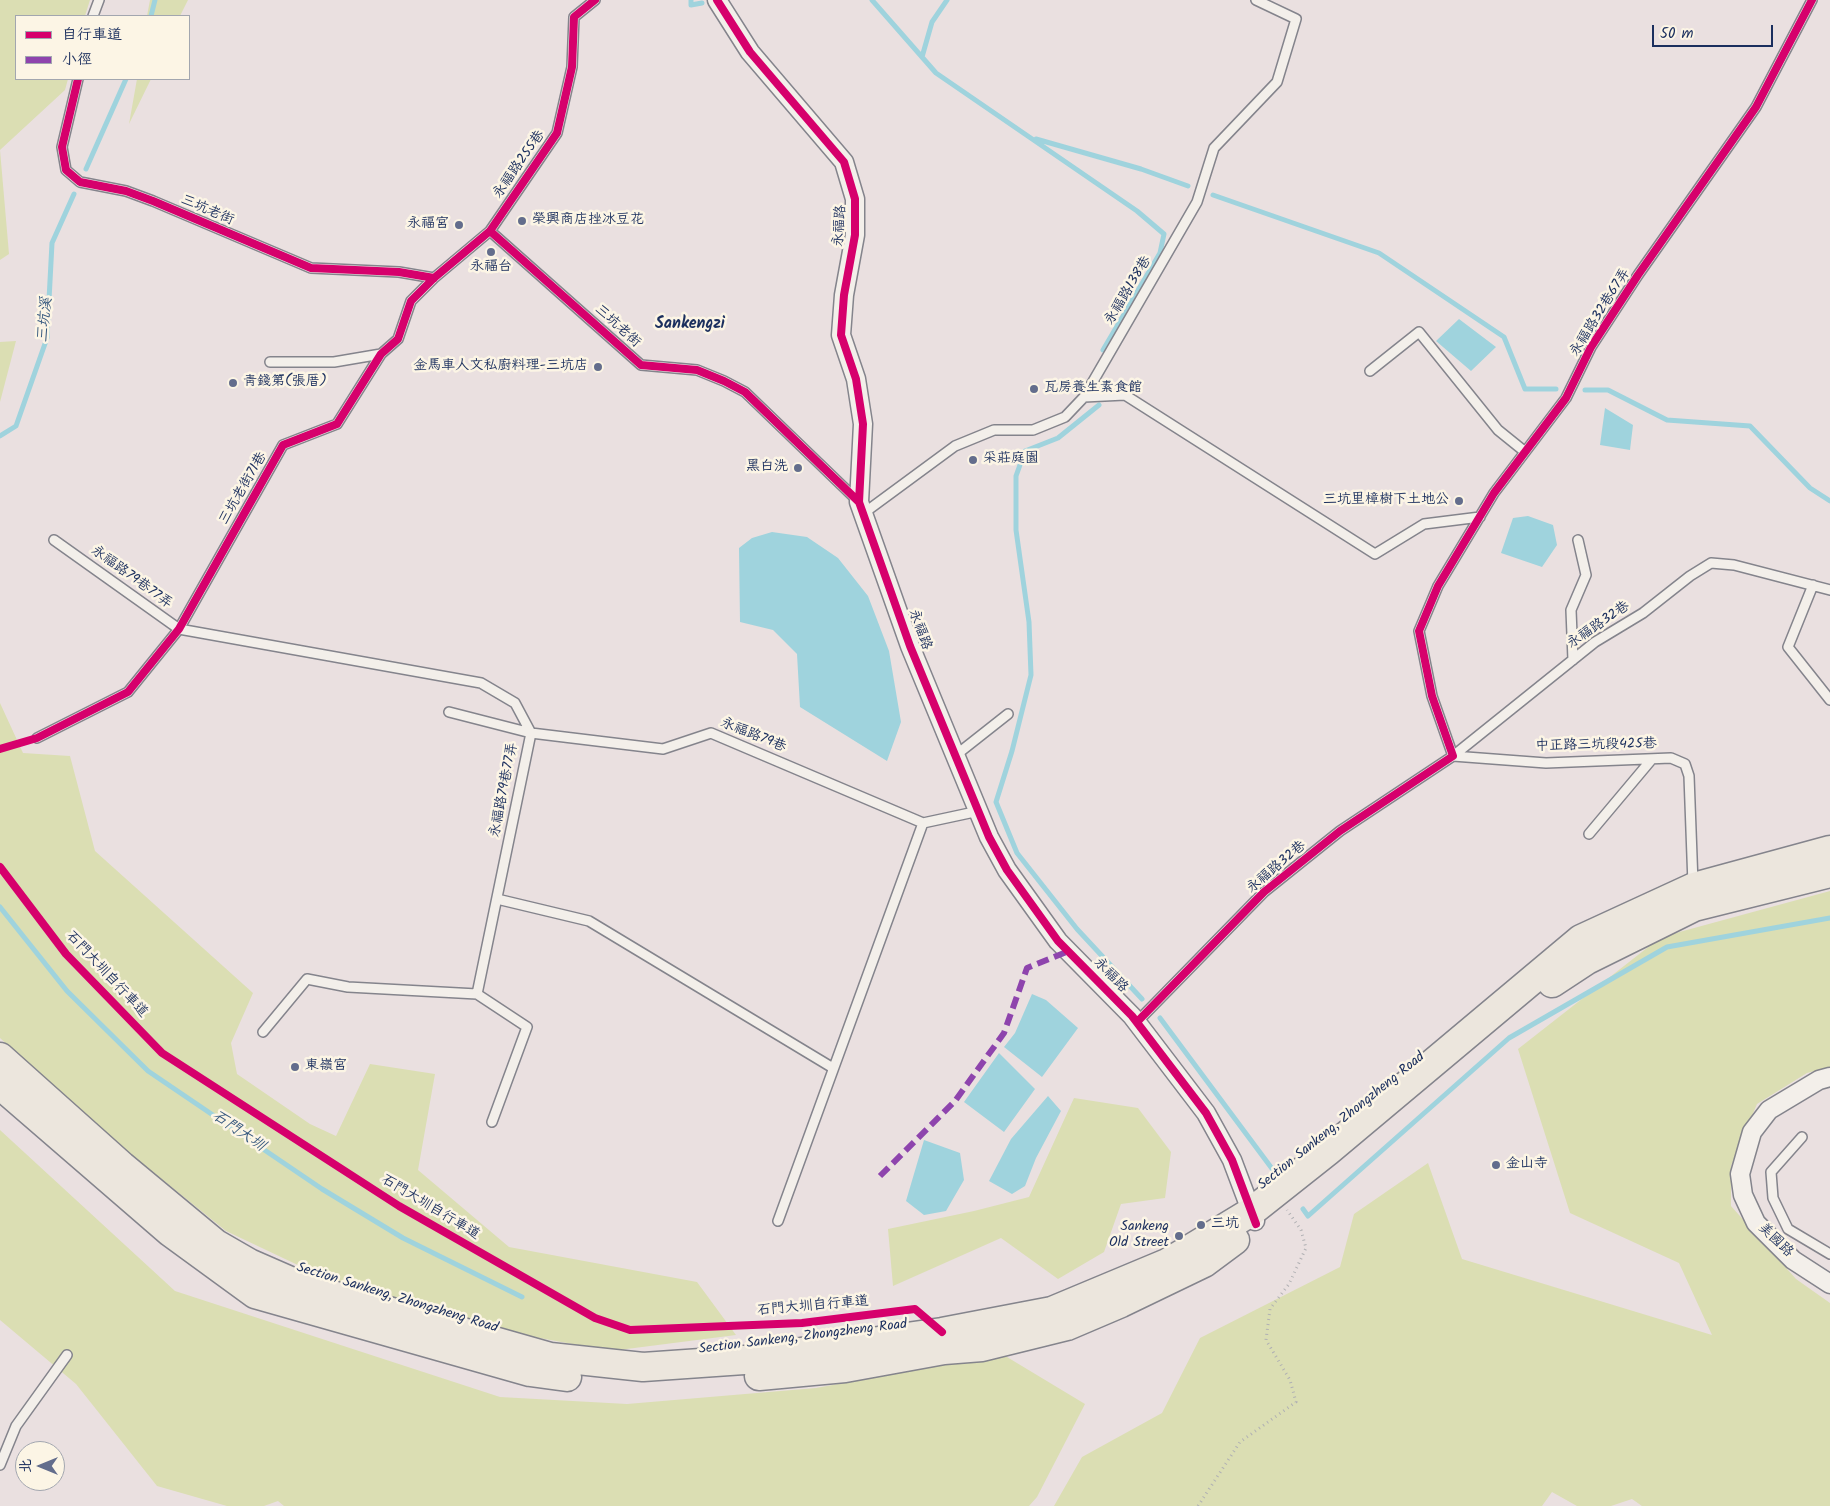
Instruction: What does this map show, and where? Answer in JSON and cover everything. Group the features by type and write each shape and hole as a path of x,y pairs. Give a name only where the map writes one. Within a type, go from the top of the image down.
{"main road":[{"name":"Section Sankeng, Zhongzheng Road","path":"0,1085 170,1232 255,1294 530,1372 606,1383 706,1380 845,1368 944,1350 982,1347 1066,1326 1122,1303 1204,1263 1328,1151 1581,939 1694,897 1830,850"},
{"name":"Section Sankeng, Zhongzheng Road","path":"0,1057 122,1166 216,1244 249,1263 304,1287 550,1357 643,1367 726,1362 942,1332 1052,1311 1167,1263 1283,1205 1309,1187 1541,990 1694,897 1830,872"}],"street":[{"name":"永福路","path":"717,0 750,52 844,162 856,200 855,235 844,294 841,335 856,379 863,424 862,507 910,646 989,837 1006,870 1058,941 1137,1022 1206,1113 1232,1160 1254,1218"},
{"name":"美國路","path":"1830,1077 1819,1080 1769,1110 1752,1132 1740,1174 1743,1195 1756,1223 1793,1260 1830,1284"}],"lane":[{"path":"94,15 99,0"},
{"name":"永福路255巷","path":"490,231 557,133 572,67 574,17 595,0"},
{"name":"永福路138巷","path":"862,507 955,446 994,430 1033,430 1065,417 1084,397 1197,202 1214,148 1277,82 1296,19 1256,0"},
{"name":"永福路32巷67弄","path":"1453,756 1432,696 1419,631 1438,586 1480,517 1524,451 1566,398 1591,347 1675,222 1756,107 1812,0"},
{"name":"三坑老街","path":"78,80 62,147 66,170 80,182 126,191 311,268 399,272 434,278"},
{"name":"三坑老街71巷","path":"37,738 128,692 179,629 283,445 337,424 381,354 398,339 411,301 434,278 490,231"},
{"name":"三坑老街","path":"490,231 641,365 697,370 724,380 745,392 862,507"},
{"path":"1370,371 1419,332 1498,430 1524,451"},
{"path":"270,362 334,362 381,354"},
{"path":"1084,397 1125,395 1375,554 1424,524 1480,517"},
{"name":"永福路79巷77弄","path":"54,540 179,629 481,683 515,703 530,733 478,994"},
{"path":"1573,660 1571,610 1586,575 1578,540"},
{"name":"永福路32巷","path":"1137,1022 1264,892 1340,831 1453,756 1595,642 1643,613 1690,576 1711,563 1734,565 1830,590"},
{"path":"1812,585 1788,647 1830,700"},
{"name":"永福路79巷","path":"449,712 530,733 663,749 712,733 923,823"},
{"path":"956,755 1008,714"},
{"name":"中正路三坑段425巷","path":"1453,756 1546,763 1671,758 1685,764 1689,776 1694,897"},
{"path":"1589,834 1652,759"},
{"path":"778,1221 923,823 979,811"},
{"path":"497,899 589,921 833,1068"},
{"path":"263,1032 307,979 348,987 478,994 527,1027 492,1122"},
{"path":"1802,1137 1771,1172 1773,1198 1788,1228 1830,1254"},
{"path":"0,1466 16,1426 68,1355"}],"path":[{"path":"1198,1506 1240,1442 1296,1402 1290,1380 1266,1340 1270,1309 1289,1284 1306,1248 1301,1230 1283,1205"}],"green space":[{"path":"0,0 90,0 85,15 15,15 15,80 68,80 65,90 0,150"},
{"path":"150,0 188,0 180,15 147,15"},
{"path":"137,80 151,80 129,124"},
{"path":"0,150 9,254 0,260"},
{"path":"16,341 0,402 0,342"},
{"path":"0,703 23,753 70,756 95,851 253,993 231,1043 237,1074 310,1124 336,1136 370,1064 435,1074 418,1170 509,1247 697,1282 736,1335 611,1351 523,1335 359,1294 226,1231 102,1131 0,1038"},
{"path":"1830,891 1830,1067 1807,1073 1757,1104 1731,1166 1731,1206 1796,1279 1830,1303 1830,1506 1642,1506 1632,1499 1611,1506 1577,1506 1552,1492 1542,1506 1054,1506 1082,1457 1162,1413 1200,1338 1340,1267 1354,1214 1428,1163 1462,1259 1712,1335 1679,1263 1570,1213 1518,1049 1661,937"},
{"path":"1074,1098 1138,1108 1171,1152 1165,1198 1121,1204 1104,1252 1058,1279 1001,1238 893,1286 888,1229 1029,1197"},
{"path":"0,1130 175,1291 500,1397 627,1404 816,1388 1002,1354 1085,1404 1037,1497 1029,1506 284,1506 278,1501 264,1506 227,1506 157,1486 76,1384 0,1320"}],"water":[{"path":"1459,319 1496,347 1471,371 1436,341"},
{"path":"1605,408 1633,425 1630,450 1600,445"},
{"path":"1528,516 1553,525 1557,545 1542,567 1501,553 1513,518"},
{"path":"772,532 807,537 838,558 868,596 889,651 901,722 887,761 800,707 797,654 773,630 740,622 739,548 752,538"},
{"path":"1032,994 1046,1000 1078,1028 1042,1077 1004,1047 1015,1033"},
{"path":"999,1053 1035,1089 1004,1132 964,1102"},
{"path":"1048,1096 1061,1111 1036,1158 1025,1186 1012,1194 989,1181 1011,1139"},
{"path":"924,1140 960,1153 964,1180 946,1211 924,1215 906,1201"}],"waterway":[{"name":"三坑溪","path":"151,15 155,0"},
{"path":"691,0 691,5 702,3"},
{"path":"872,0 936,73 1137,211 1164,234 1160,253 1103,350"},
{"path":"922,57 932,22 947,0"},
{"name":"三坑溪","path":"86,169 126,80"},
{"path":"1036,139 1141,169 1188,186"},
{"name":"三坑溪","path":"0,436 16,426 47,338 52,243 74,194"},
{"path":"1213,195 1379,253 1504,337 1525,389 1556,389"},
{"path":"1585,390 1608,390 1667,420 1750,426 1810,488 1830,501"},
{"path":"1099,405 1058,438 1025,451 1016,476 1016,530 1029,622 1031,675 1012,751 996,802 1017,853 1077,929 1142,999"},
{"name":"石門大圳","path":"0,907 67,991 148,1071 322,1189 403,1238 522,1297"},
{"path":"1303,1209 1308,1216 1509,1038 1667,947 1830,918"},
{"path":"1160,1018 1276,1174"}],"marked path":[{"path":"880,1176 955,1101 1004,1033 1027,968 1069,951"}],"cycle path":[{"path":"0,749 37,738 128,692 179,629 283,445 337,424 381,354 398,339 411,301 434,278 490,231 557,133 572,67 574,17 595,0"},
{"path":"717,0 750,52 844,162 855,199 855,235 844,295 841,335 856,379 863,424 859,502 910,646 989,837 1007,870 1058,941 1132,1016 1206,1113 1232,1160 1256,1224"},
{"path":"1137,1022 1264,892 1340,831 1453,756 1432,696 1419,631 1438,586 1494,493 1566,398 1591,347 1638,275 1756,107 1812,0"},
{"path":"78,80 62,147 66,170 80,182 126,191 153,201 311,268 399,272 434,278"},
{"path":"490,231 641,365 697,370 745,392 859,502"},
{"name":"石門大圳自行車道","path":"0,867 66,954 162,1053 399,1206 595,1318 630,1330 802,1323 915,1309 942,1332"}],"place":[{"name":"榮興商店挫冰豆花","path":"522,221"},
{"name":"永福宮","path":"459,225"},
{"name":"永福台","path":"491,252"},
{"name":"金馬車人文私廚料理-三坑店","path":"598,367"},
{"name":"青錢第(張厝)","path":"233,383"},
{"name":"瓦房養生素食館","path":"1034,389"},
{"name":"采莊庭園","path":"973,460"},
{"name":"黑白洗","path":"798,468"},
{"name":"三坑里樟樹下土地公","path":"1459,501"},
{"name":"東嶺宮","path":"295,1067"},
{"name":"金山寺","path":"1496,1165"},
{"name":"三坑","path":"1201,1225"},
{"name":"Sankeng Old Street","path":"1179,1236"}],"district":[{"name":"Sankengzi","path":"690,325"}]}
